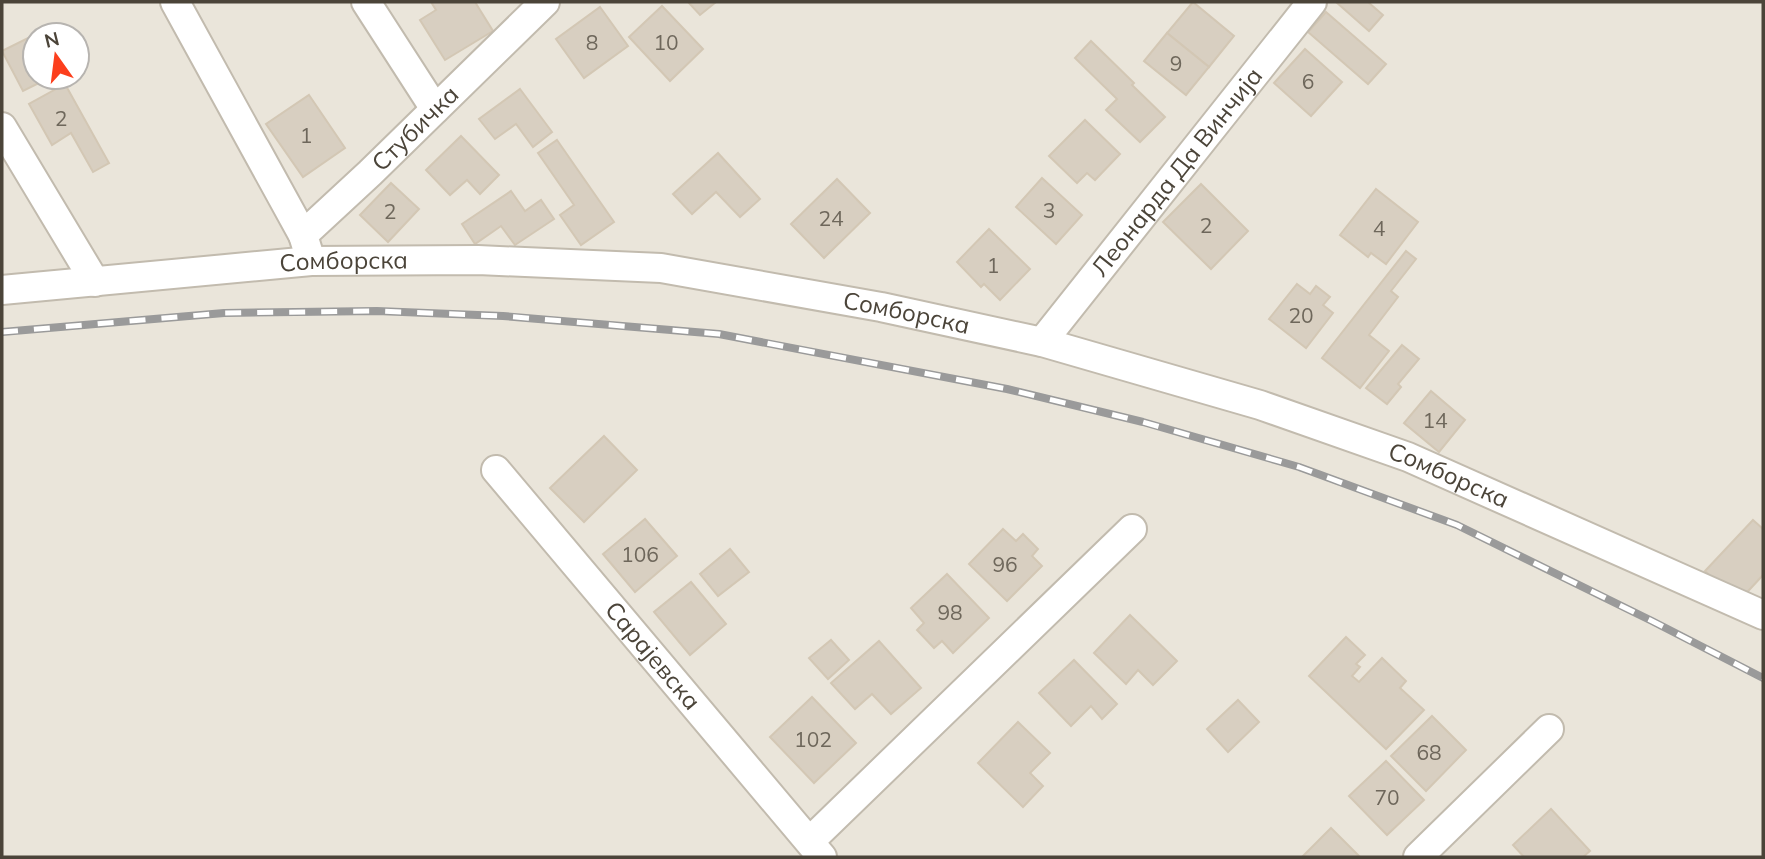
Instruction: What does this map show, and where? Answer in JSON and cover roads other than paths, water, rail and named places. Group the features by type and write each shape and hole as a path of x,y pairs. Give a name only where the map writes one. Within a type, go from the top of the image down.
{"street":[{"path":"176,2 307,248"},
{"path":"366,2 435,109"},
{"name":"Стубичка","path":"307,248 435,109 545,2"},
{"name":"Леонарда Да Винчија","path":"1042,342 1312,2"},
{"path":"2,127 95,282"},
{"name":"Сомборска","path":"2,290 95,282 307,248 478,260 661,268 881,307 1042,342 1260,405 1408,457 1763,615"},
{"name":"Сарајевска","path":"496,470 816,849 1132,528"},
{"path":"1418,857 1549,729"}],"railway":[{"path":"2,332 224,313 377,311 503,316 719,334 1007,389 1143,422 1299,467 1457,525 1763,678"}]}
